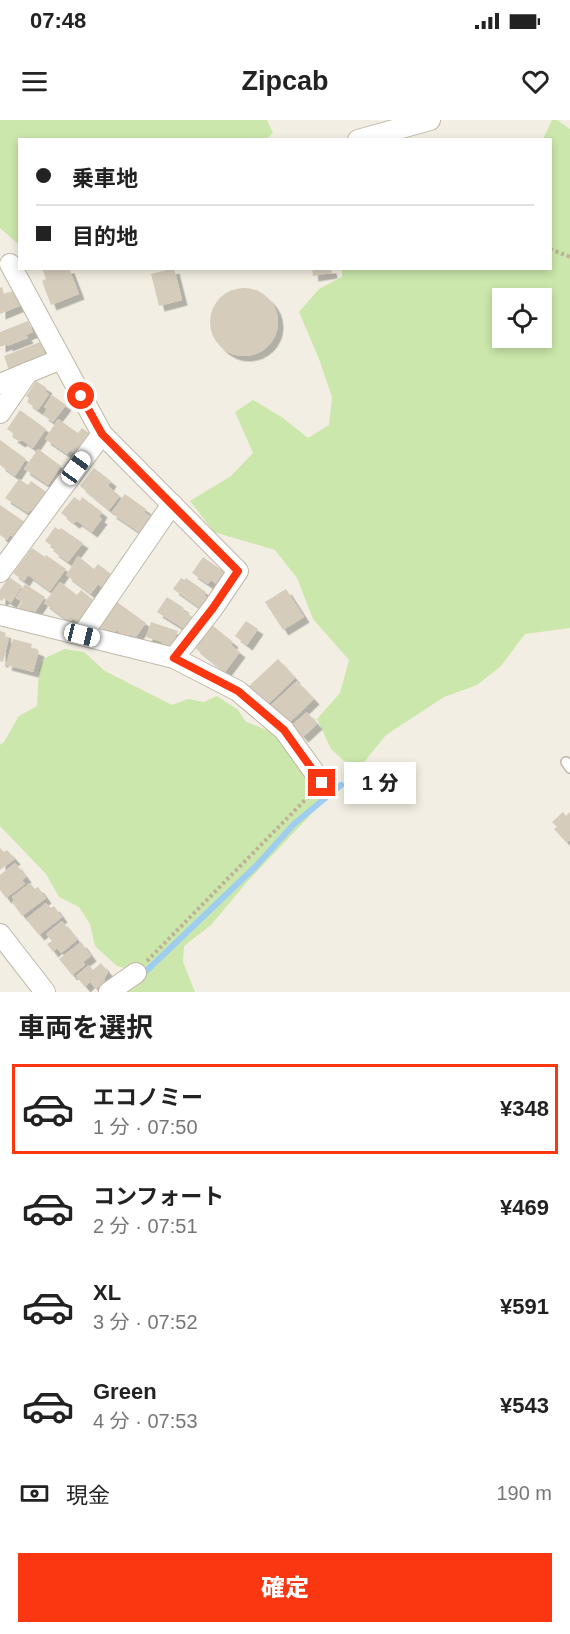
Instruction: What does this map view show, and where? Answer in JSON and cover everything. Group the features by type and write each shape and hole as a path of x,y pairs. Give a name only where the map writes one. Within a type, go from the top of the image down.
{"street":[{"path":"364,132 430,120"},
{"path":"10,264 102,434 238,571 174,658"},
{"path":"0,384 61,359"},
{"path":"0,413 28,372"},
{"path":"0,572 102,434"},
{"path":"82,635 172,504"},
{"path":"0,615 174,658 238,691 284,730 322,783"},
{"path":"0,934 45,992"},
{"path":"109,992 136,973"}],"path":[{"path":"552,250 570,257"},
{"path":"136,973 322,783"}],"green space":[{"path":"0,120 267,120 273,133 267,138 18,138 18,244 0,228"},
{"path":"552,120 557,120 570,129 570,628 525,634 501,666 477,685 444,697 386,735 356,772 331,749 317,719 340,693 349,660 313,619 297,578 275,550 214,532 190,501 231,476 253,453 235,412 253,400 283,418 308,438 329,425 332,397 299,312 319,289 342,277 342,270 552,270 552,138 543,138"},
{"path":"65,649 84,652 105,671 172,705 188,699 204,702 217,696 238,710 246,722 277,734 320,795 318,807 247,882 211,925 184,946 183,962 195,992 106,992 120,979 124,968 117,966 95,946 90,924 79,907 59,897 46,874 0,826 0,745 19,716 37,706 39,669 45,658"}],"building":[{"path":"43,270 70,270 79,294 51,305 42,281 46,279"},
{"path":"174,270 182,300 159,306 151,274"},
{"path":"312,270 331,270 332,273 313,276"},
{"path":"2,287 4,294 16,290 22,305 0,314 0,288"},
{"path":"251,288 263,294 272,303 278,315 276,335 268,346 251,356 237,356 220,346 212,335 210,315 220,298 231,290"},
{"path":"28,321 33,332 26,335 28,338 0,347 0,332"},
{"path":"40,342 47,358 10,373 4,356"},
{"path":"36,381 47,388 45,391 49,394 38,410 27,402 29,398 26,396"},
{"path":"52,395 66,405 53,422 43,415 47,409 44,407"},
{"path":"20,410 46,429 33,448 22,440 20,442 12,437 14,434 7,429"},
{"path":"58,419 78,433 82,428 92,435 77,455 70,450 67,454 45,439"},
{"path":"0,440 26,459 15,476 0,465"},
{"path":"38,449 61,466 48,485 24,469"},
{"path":"94,468 111,481 108,486 120,496 109,510 80,486"},
{"path":"19,479 28,485 31,481 49,494 35,514 30,510 28,513 5,498"},
{"path":"125,494 146,509 144,512 154,519 142,534 111,513"},
{"path":"74,497 80,501 82,497 102,512 99,517 102,519 92,532 61,513"},
{"path":"0,505 29,525 18,540 10,535 7,540 0,535"},
{"path":"55,527 59,530 61,528 83,543 68,562 53,551 55,548 45,541"},
{"path":"32,548 66,569 50,591 28,575 24,581 13,573"},
{"path":"78,556 94,569 98,564 111,574 101,587 98,584 91,594 66,575"},
{"path":"203,557 226,573 218,585 211,580 208,584 192,573"},
{"path":"9,577 22,586 11,603 4,598 0,600 0,590"},
{"path":"181,578 185,580 186,578 206,592 204,595 208,598 200,608 173,589"},
{"path":"60,582 77,595 81,590 96,602 80,624 73,619 70,622 44,603"},
{"path":"25,584 45,597 35,612 31,610 28,614 18,608 22,602 16,598"},
{"path":"286,589 304,617 283,630 265,602"},
{"path":"167,597 194,618 186,630 157,612"},
{"path":"117,602 146,623 135,638 130,634 127,638 116,630 113,636 99,626"},
{"path":"246,621 258,629 247,645 235,636"},
{"path":"151,622 178,631 171,649 161,646 162,642 146,637"},
{"path":"212,625 233,642 231,645 240,652 225,672 195,648"},
{"path":"0,631 6,633 5,637 9,638 3,662 0,661"},
{"path":"13,639 32,644 31,648 39,651 33,672 6,665"},
{"path":"278,659 295,678 266,706 248,687"},
{"path":"297,681 314,699 290,722 270,706"},
{"path":"307,712 317,724 303,737 292,725"},
{"path":"563,812 566,816 570,812 570,840 567,843 554,829 557,827 552,822"},
{"path":"0,848 4,852 7,850 15,859 0,870"},
{"path":"15,863 26,877 22,880 25,884 6,898 0,890 0,875"},
{"path":"30,883 35,889 38,887 46,898 22,916 12,902 14,900 12,897"},
{"path":"46,903 51,908 54,906 62,917 39,935 26,919"},
{"path":"62,921 77,940 61,953 57,948 53,952 47,944 52,941 46,934"},
{"path":"81,942 91,956 83,962 85,965 72,975 59,959"},
{"path":"101,963 108,972 105,981 96,989 90,982 85,987 76,976 89,965 93,970"}],"waterway":[{"path":"140,977 255,867 294,824 341,785"}],"route":[{"path":"81,396 102,434 238,571 174,658 238,691 284,730 322,783"}]}
